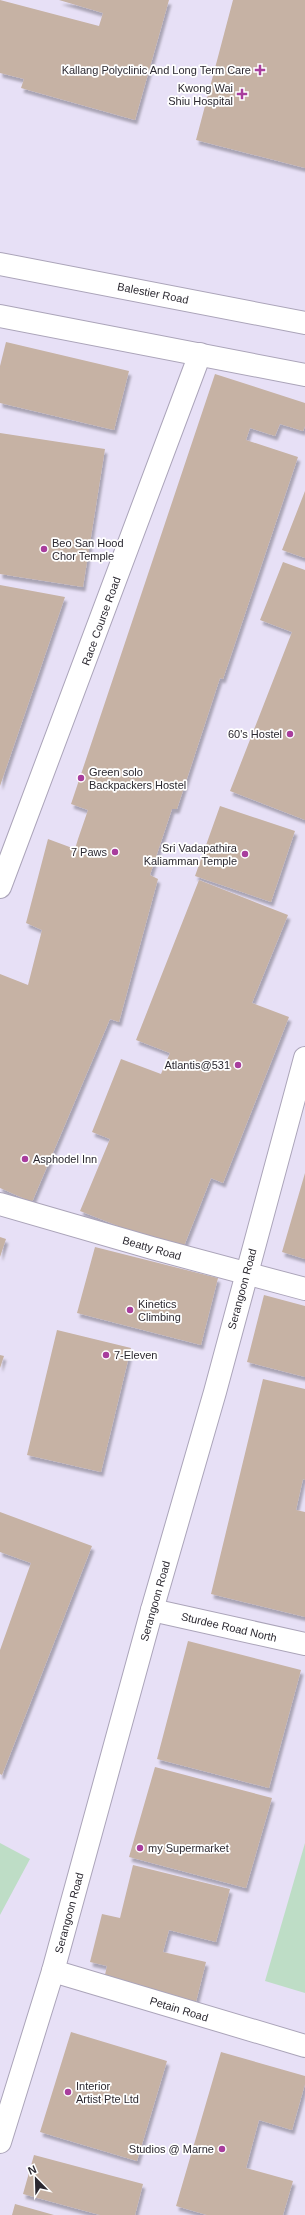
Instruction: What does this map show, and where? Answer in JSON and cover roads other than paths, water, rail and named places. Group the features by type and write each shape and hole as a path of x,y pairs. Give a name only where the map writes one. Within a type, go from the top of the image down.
{"main road":[{"name":"Balestier Road","path":"0,264 305,323"},
{"path":"0,316 305,375"},
{"name":"Race Course Road","path":"0,887 200,354"},
{"name":"Serangoon Road","path":"0,2142 53,1971 152,1610 215,1392 305,1058"},
{"name":"Beatty Road","path":"0,1204 246,1274 305,1289"},
{"name":"Sturdee Road North","path":"152,1610 305,1644"},
{"name":"Petain Road","path":"53,1971 305,2046"}],"place":[{"name":"Kallang Polyclinic And Long Term Care","path":"260,70"},
{"name":"Kwong Wai Shiu Hospital","path":"242,94"},
{"name":"Beo San Hood Chor Temple","path":"44,549"},
{"name":"60's Hostel","path":"290,734"},
{"name":"Green solo Backpackers Hostel","path":"81,778"},
{"name":"7 Paws","path":"115,852"},
{"name":"Sri Vadapathira Kaliamman Temple","path":"245,854"},
{"name":"Atlantis@531","path":"238,1065"},
{"name":"Asphodel Inn","path":"25,1159"},
{"name":"Kinetics Climbing","path":"130,1310"},
{"name":"7-Eleven","path":"106,1355"},
{"name":"my Supermarket","path":"140,1848"},
{"name":"Interior Artist Pte Ltd","path":"68,2092"},
{"name":"Studios @ Marne","path":"222,2149"}]}
